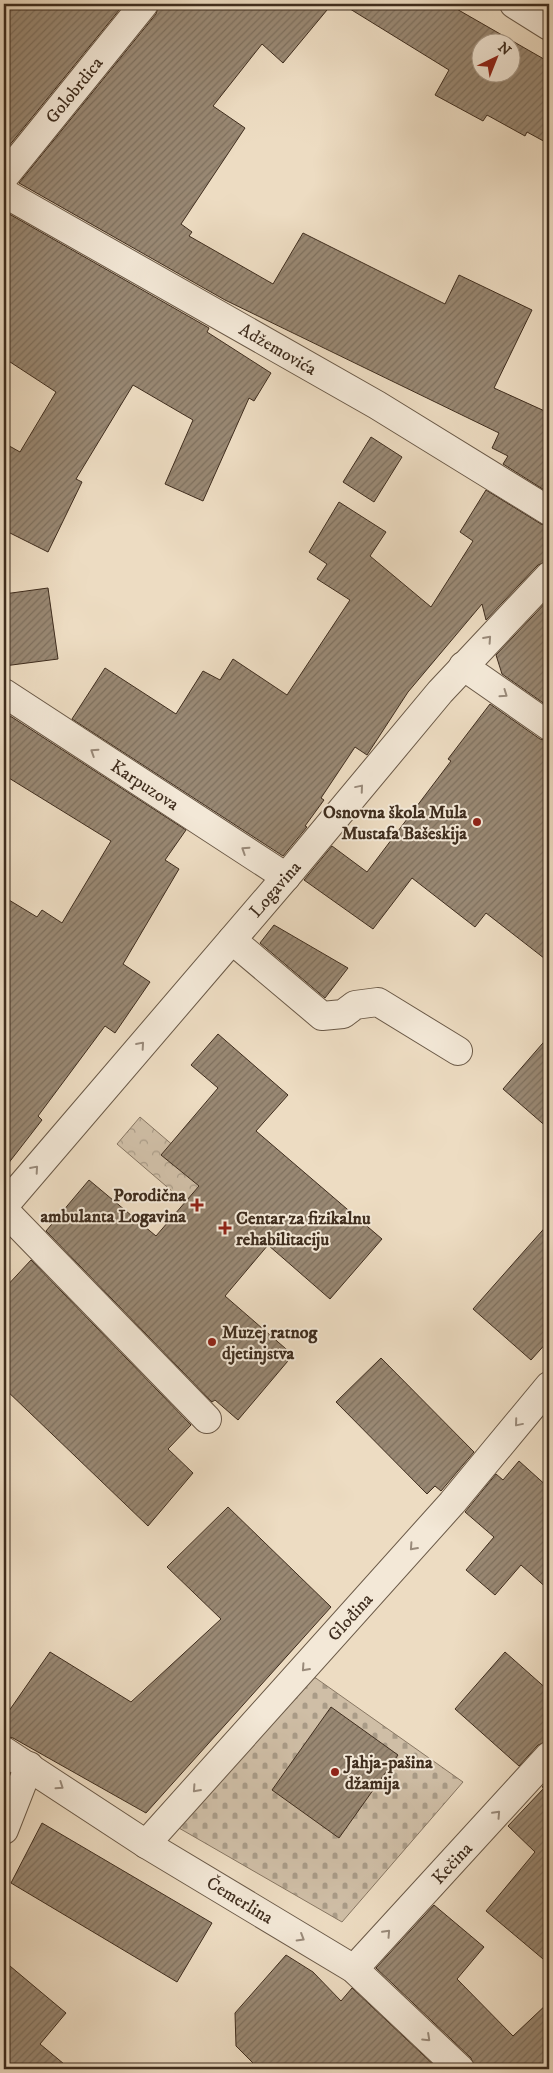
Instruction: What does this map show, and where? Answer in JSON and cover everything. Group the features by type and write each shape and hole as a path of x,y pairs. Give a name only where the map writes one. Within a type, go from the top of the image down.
{"street":[{"name":"Golobrdica","path":"4,177 144,4"},
{"path":"514,4 549,26"},
{"name":"Adžemovića","path":"4,193 377,405 549,511"},
{"name":"Logavina","path":"4,1206 286,877 463,666 549,576"},
{"path":"463,666 549,726"},
{"name":"Karpuzova","path":"4,693 286,877"},
{"path":"232,940 304,1004 322,1016 343,1014 356,1005 378,1002 458,1050"},
{"path":"4,1210 206,1418"},
{"name":"Glođina","path":"146,1844 452,1503 549,1386"},
{"name":"Čemerlina","path":"4,1751 30,1766 146,1844 354,1969 460,2069"},
{"name":"Kečina","path":"354,1969 549,1756"},
{"path":"4,1830 30,1766"}],"green space":[{"path":"140,1117 210,1177 187,1204 117,1144"},
{"path":"310,1674 463,1782 342,1922 172,1824"}],"building":[{"path":"4,4 124,4 4,152"},
{"path":"159,4 332,4 283,63 262,44 213,106 245,128 181,224 192,232 189,236 273,284 303,233 445,304 459,275 532,310 494,388 549,413 549,493 503,464 508,456 492,448 499,433 225,300 19,183 156,14"},
{"path":"342,4 448,4 497,32 470,32 470,82 520,82 520,45 549,62 549,144 527,132 525,136 487,115 483,121 435,95 449,70"},
{"path":"4,211 209,328 207,332 271,373 254,401 249,398 203,501 165,484 193,420 133,385 76,479 82,482 48,552 4,530 4,443 20,452 56,392 4,358"},
{"path":"371,437 402,457 374,502 343,482"},
{"path":"486,490 549,527 549,561 538,565 486,620 482,604 408,692 367,755 355,747 321,798 324,800 305,826 307,827 283,856 72,719 105,668 176,714 203,671 220,680 233,659 287,695 350,600 317,579 327,564 309,552 339,502 386,532 370,556 431,607 473,541 460,532"},
{"path":"48,588 58,659 4,666 4,594"},
{"path":"549,599 549,707 502,674 496,655"},
{"name":"Osnovna škola Mula Mustafa Bašeskija","path":"490,704 540,739 549,741 549,962 486,913 475,927 412,878 373,929 304,880 332,846 367,872 451,761 448,759"},
{"path":"4,712 186,830 165,860 179,869 123,964 150,982 115,1033 105,1026 38,1116 42,1120 4,1169 4,897 37,917 42,910 62,923 111,841 4,775"},
{"path":"274,925 348,968 325,998 260,943"},
{"path":"218,1034 288,1095 256,1131 382,1239 330,1299 268,1245 225,1296 293,1355 238,1420 215,1400 212,1402 46,1231 89,1180 156,1236 199,1186 161,1155 218,1088 191,1065"},
{"path":"549,1036 549,1129 503,1089"},
{"path":"549,1223 549,1340 531,1360 473,1309"},
{"path":"31,1260 191,1425 168,1449 193,1473 148,1526 4,1388 4,1289"},
{"path":"381,1358 474,1452 441,1491 435,1486 427,1494 336,1402"},
{"path":"519,1461 549,1488 549,1590 521,1565 495,1595 466,1570 494,1537 465,1512 496,1474 503,1480"},
{"path":"228,1507 331,1607 146,1813 13,1738 4,1736 4,1718 50,1652 131,1702 221,1619 167,1567"},
{"path":"505,1652 549,1691 549,1741 538,1745 519,1766 455,1709"},
{"name":"Jahja-pašina džamija","path":"331,1707 398,1755 339,1838 272,1790"},
{"path":"549,1779 549,1964 486,1911 535,1852 508,1826 544,1788 542,1787"},
{"path":"42,1823 212,1923 177,1982 11,1883"},
{"path":"434,1905 484,1947 457,1979 513,2036 549,2002 549,2069 475,2069 471,2058 376,1968"},
{"path":"286,1955 313,1972 341,2001 352,1988 438,2069 259,2069 236,2046 235,2013"},
{"path":"4,1961 66,2013 40,2044 70,2069 4,2069"}],"place":[{"name":"Osnovna škola Mula Mustafa Bašeskija","path":"477,822"},
{"name":"Porodična ambulanta Logavina","path":"197,1205"},
{"name":"Centar za fizikalnu rehabilitaciju","path":"225,1228"},
{"name":"Muzej ratnog djetinjstva","path":"212,1342"},
{"name":"Jahja-pašina džamija","path":"335,1772"}]}
